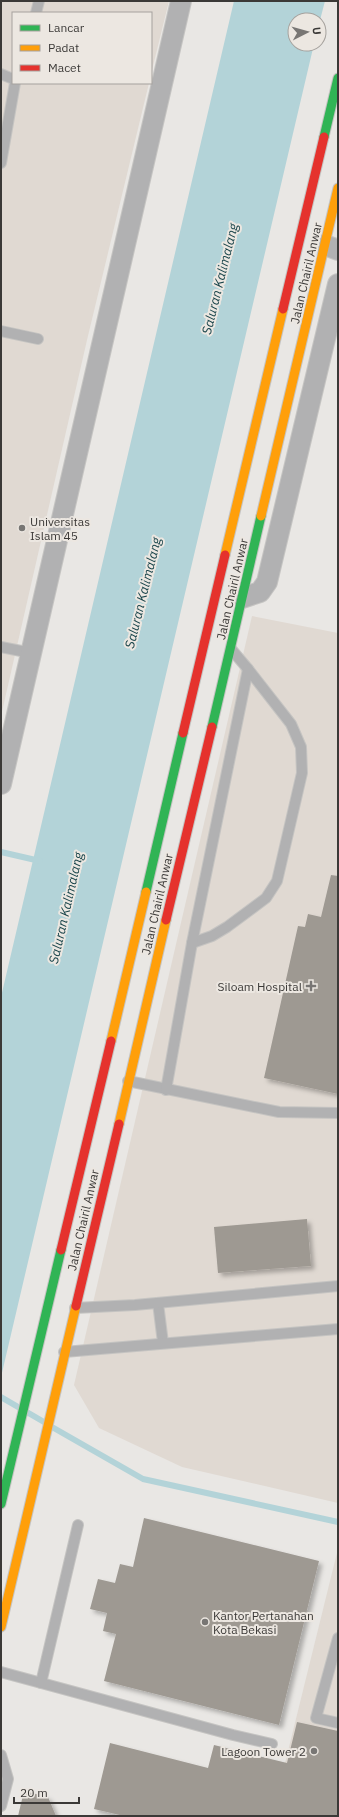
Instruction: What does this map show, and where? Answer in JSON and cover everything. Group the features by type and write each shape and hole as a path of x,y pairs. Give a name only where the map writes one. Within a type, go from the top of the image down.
{"main road":[{"name":"Jalan Chairil Anwar","path":"1,1626 75,1308 125,1080 230,648 229,596 338,78"},
{"name":"Jalan Chairil Anwar","path":"1,1504 106,1076 229,596 331,248 338,188"}],"street":[{"path":"1,784 181,1"},
{"path":"229,596 260,592 267,582 338,284"}],"lane":[{"path":"36,12 40,1"},
{"path":"1,74 12,79"},
{"path":"1,163 15,84"},
{"path":"1,331 38,339"},
{"path":"1,647 31,654"},
{"path":"192,943 212,936 227,927 266,898 277,882 302,773 301,747 291,724 230,648"},
{"path":"166,1090 192,943 248,669"},
{"path":"125,1080 166,1090 280,1112 338,1113"},
{"path":"75,1308 158,1303 338,1286"},
{"path":"158,1303 163,1344"},
{"path":"64,1352 338,1329"},
{"path":"41,1683 78,1525"},
{"path":"338,1638 316,1718 338,1723"},
{"path":"1,1672 272,1744"},
{"path":"1,1755 8,1779 1,1806"}],"shaded area":[{"name":"Universitas Islam 45","path":"1,1 169,1 152,70 152,12 12,12 12,84 149,84 87,340 1,716"},
{"path":"252,616 338,633 338,1503 182,1467 99,1428 74,1385"},
{"path":"338,1549 338,1816 272,1816 331,1577"}],"water":[{"name":"Saluran Kalimalang","path":"234,1 325,1 322,12 287,12 287,52 312,52 1,1377 1,997"}],"building":[{"name":"Siloam Hospital","path":"331,875 338,876 338,1094 264,1078 298,926 305,927 308,914 321,917"},
{"path":"307,1219 311,1266 218,1273 214,1227"},
{"name":"Kantor Pertanahan Kota Bekasi","path":"144,1518 319,1561 279,1725 104,1681 116,1634 103,1631 107,1613 90,1609 98,1579 115,1583 120,1564 133,1567"},
{"path":"297,1722 338,1731 338,1816 124,1816 94,1809 110,1743 208,1768 214,1745 287,1763"},
{"path":"24,1791 48,1797 56,1816 18,1816"}],"waterway":[{"path":"1,852 40,861"},
{"path":"1,1397 44,1422"},
{"path":"52,1427 143,1479 338,1522"}],"traffic: fast":[{"path":"324,137 338,78"},
{"path":"212,727 261,516"},
{"path":"146,892 183,733"},
{"path":"1,1504 61,1250"}],"traffic: slow":[{"path":"261,516 338,188"},
{"path":"225,555 283,309"},
{"path":"111,1041 146,892"},
{"path":"119,1124 166,920"},
{"path":"1,1627 76,1306"}],"traffic: jam":[{"path":"283,309 324,137"},
{"path":"183,733 225,555"},
{"path":"166,920 212,727"},
{"path":"61,1250 111,1041"},
{"path":"76,1306 119,1124"}],"place":[{"name":"Universitas Islam 45","path":"22,528"},
{"name":"Siloam Hospital","path":"311,986"},
{"name":"Kantor Pertanahan Kota Bekasi","path":"205,1622"},
{"name":"Lagoon Tower 2","path":"314,1751"}]}
